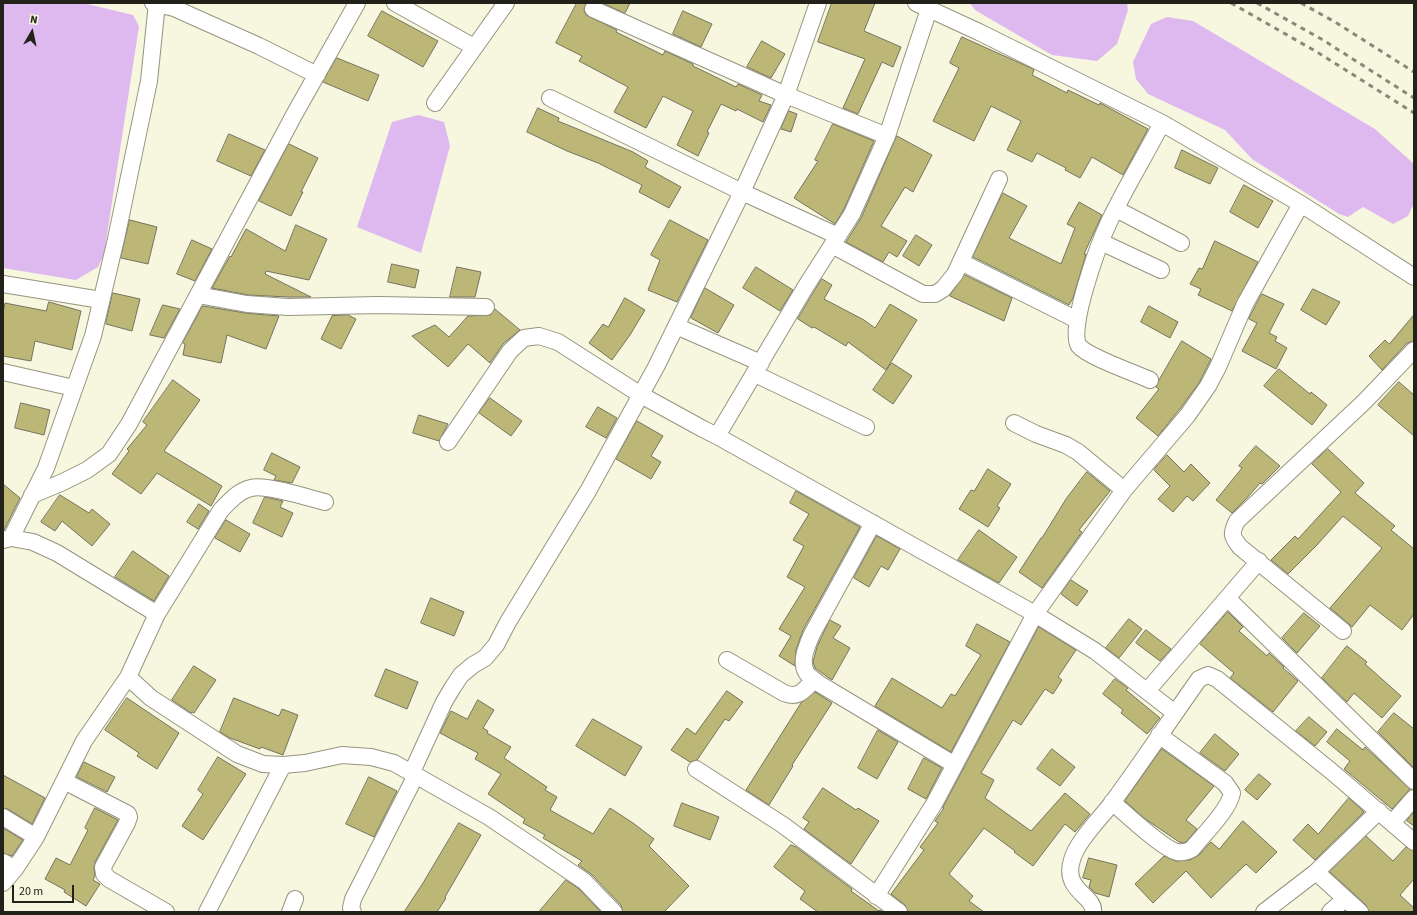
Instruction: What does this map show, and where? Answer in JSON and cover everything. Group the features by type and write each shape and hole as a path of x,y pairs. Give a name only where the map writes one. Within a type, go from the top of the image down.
{"street":[{"path":"157,614 57,553 8,533 32,495 46,468 93,336 116,239 149,81 156,3 174,8 259,46 317,75"},
{"path":"32,495 87,470 109,454 129,424 357,3"},
{"path":"395,3 474,47"},
{"path":"435,103 506,3"},
{"path":"353,912 351,908 353,899 414,774 444,702 461,675 473,665 485,658 496,645 508,622 588,491 641,395 742,192 786,96 818,3"},
{"path":"717,436 806,286 852,214 887,136 922,6 1162,123 1301,204 1414,277"},
{"path":"593,9 786,96 887,136"},
{"path":"550,98 742,192 835,240 923,294 935,294 943,289 955,274 999,179"},
{"path":"1150,380 1088,354 1079,346 1076,337 1077,320 1093,263 1109,222 1162,123"},
{"path":"876,896 934,804 1035,614 1124,490 1187,416 1208,386 1218,367 1245,304 1301,204"},
{"path":"1116,209 1181,243"},
{"path":"1102,242 1160,270"},
{"path":"961,262 1077,320"},
{"path":"3,284 101,300"},
{"path":"198,295 246,304 288,307 378,305 486,307"},
{"path":"676,326 758,368 866,428"},
{"path":"448,442 510,351 524,338 539,336 558,342 641,395 826,495 1035,614 1095,652 1175,713"},
{"path":"1343,631 1240,547 1234,540 1232,531 1237,521 1364,402 1414,350"},
{"path":"3,372 74,388"},
{"path":"1014,424 1066,445 1078,452 1124,490"},
{"path":"3,884 9,866 36,837 84,741 128,677 157,614 221,510 235,496 252,488 270,488 325,502"},
{"path":"873,523 812,634 803,660 806,673 814,680 955,765"},
{"path":"1147,691 1259,562"},
{"path":"1228,598 1414,781"},
{"path":"727,660 784,693 792,696 798,695 804,691 814,680"},
{"path":"1093,912 1092,905 1076,888 1069,874 1072,859 1078,846 1112,802 1199,679 1208,675 1212,676 1414,842"},
{"path":"128,677 151,698 237,754 263,764 283,765 305,763 342,755 371,757 394,763 489,817 584,881 614,912"},
{"path":"1112,802 1164,846 1176,852 1185,853 1192,849 1226,807 1231,799 1232,793 1225,783 1159,735"},
{"path":"207,912 283,765"},
{"path":"696,769 783,825 899,912"},
{"path":"64,781 128,814 129,817 127,823 103,867 104,874 109,879 166,912"},
{"path":"1392,823 1414,798"},
{"path":"1264,912 1316,872 1378,811"},
{"path":"3,817 36,837"},
{"path":"1316,872 1360,912"},
{"path":"1330,912 1345,899"}],"shaded area":[{"path":"3,3 83,3 133,15 139,26 104,254 98,267 76,280 3,268"},
{"path":"970,3 1127,3 1128,10 1117,44 1097,61 1052,55 975,10"},
{"path":"1167,17 1193,21 1375,129 1414,164 1414,203 1408,216 1393,224 1363,207 1348,217 1339,214 1252,159 1225,130 1148,94 1136,79 1133,62 1151,24"},
{"path":"418,115 444,122 450,146 421,253 357,227 392,122"}],"building":[{"path":"577,3 586,3 584,10 586,15 617,30 616,32 663,55 665,51 736,87 738,84 762,95 759,101 771,105 763,122 737,109 736,111 721,104 707,132 709,133 698,156 677,145 693,111 663,96 646,128 614,112 628,87 579,61 582,56 556,43"},
{"path":"603,3 630,3 625,13"},
{"path":"832,3 875,3 864,31 901,47 893,67 882,62 858,114 843,108 865,59 818,42"},
{"path":"382,11 438,41 423,67 368,36"},
{"path":"683,11 712,24 701,47 673,34"},
{"path":"962,37 1031,68 1034,70 1032,75 1067,93 1068,90 1099,105 1100,103 1148,129 1123,175 1092,157 1080,178 1065,170 1066,168 1037,153 1032,162 1007,150 1021,121 991,106 974,141 933,121 959,68 950,63"},
{"path":"762,41 785,54 771,78 747,67"},
{"path":"337,58 379,75 368,101 323,82"},
{"path":"538,108 559,118 558,121 633,152 648,161 645,167 681,187 669,208 639,192 642,185 598,163 567,151 527,132"},
{"path":"789,111 797,114 791,132 781,129"},
{"path":"833,124 874,141 844,209 835,224 794,198 818,161 815,160"},
{"path":"229,134 265,150 251,176 217,161"},
{"path":"897,136 932,155 913,192 905,187 881,226 907,241 897,257 889,252 883,262 846,242 861,218"},
{"path":"289,144 318,158 291,216 259,201"},
{"path":"1182,150 1218,168 1210,184 1175,168"},
{"path":"1244,185 1273,201 1258,228 1230,212"},
{"path":"1003,193 1027,206 1009,238 1061,264 1075,228 1067,224 1079,202 1102,215 1084,254 1086,254 1073,298 1069,305 973,257"},
{"path":"130,220 157,227 148,264 121,258"},
{"path":"670,220 708,240 677,302 648,290 660,260 651,255"},
{"path":"296,225 327,239 309,280 266,271 265,274 311,297 248,295 212,288 246,229 285,251"},
{"path":"916,235 932,245 919,266 903,256"},
{"path":"192,240 212,249 195,281 177,274"},
{"path":"1215,241 1258,262 1232,311 1198,295 1201,289 1190,284 1199,268 1202,269"},
{"path":"392,264 419,270 415,288 388,282"},
{"path":"457,267 481,272 475,297 450,297"},
{"path":"756,267 793,290 780,311 743,288"},
{"path":"965,275 1012,298 1004,321 950,296"},
{"path":"822,279 832,285 824,299 864,320 875,328 890,304 917,320 886,370 848,342 846,346 798,319"},
{"path":"705,288 734,305 718,333 691,318"},
{"path":"1313,289 1340,302 1326,325 1301,310"},
{"path":"113,293 140,299 132,331 106,324"},
{"path":"1262,294 1284,304 1269,333 1277,337 1275,341 1287,348 1276,369 1242,351 1257,323 1249,319"},
{"path":"625,298 645,310 630,335 612,360 589,343 603,324 608,327"},
{"path":"49,302 81,311 72,350 35,341 31,361 3,356 3,312 5,303 46,311"},
{"path":"163,305 180,309 164,338 150,335"},
{"path":"203,306 245,313 279,316 266,349 227,335 221,363 183,355 185,344 183,343"},
{"path":"1149,306 1178,322 1170,338 1141,322"},
{"path":"495,309 520,330 503,344 490,363 468,344 448,367 412,336 435,325 449,337 468,316 490,315"},
{"path":"348,315 356,319 341,349 321,339 332,316"},
{"path":"1414,315 1414,341 1407,343 1382,370 1369,356 1385,340 1389,344"},
{"path":"1182,341 1211,359 1199,383 1158,436 1136,418 1159,389 1156,387 1159,380"},
{"path":"892,363 912,376 893,404 873,390"},
{"path":"1279,369 1310,394 1311,392 1327,405 1312,425 1264,386"},
{"path":"173,380 200,400 164,451 222,486 211,506 157,473 141,494 112,474 129,451 127,449 147,425 143,422"},
{"path":"1399,382 1414,395 1414,436 1378,405"},
{"path":"490,398 522,421 511,436 479,413"},
{"path":"21,403 50,410 44,435 15,428"},
{"path":"598,407 617,418 606,438 586,427"},
{"path":"419,415 448,424 439,441 413,433"},
{"path":"637,421 663,436 651,456 661,462 651,479 616,459"},
{"path":"1256,446 1280,466 1262,484 1260,483 1232,513 1216,500 1242,468 1239,466"},
{"path":"1328,449 1364,483 1355,493 1395,526 1391,530 1414,549 1414,614 1402,630 1370,605 1352,627 1330,608 1382,548 1343,516 1288,574 1271,560 1295,536 1298,539 1341,492 1312,464"},
{"path":"272,453 300,467 292,483 274,480 276,476 264,470"},
{"path":"1167,455 1184,472 1191,464 1210,483 1193,501 1187,496 1173,512 1158,499 1170,486 1154,470"},
{"path":"988,469 1011,484 997,506 1000,508 988,527 959,509 971,490 974,491"},
{"path":"1087,472 1110,491 1079,530 1082,532 1042,588 1019,572 1066,499"},
{"path":"3,484 20,498 4,530 3,530"},
{"path":"796,491 860,527 803,630 796,650 795,666 779,656 791,636 779,629 805,587 787,577 804,546 793,540 809,514 790,503"},
{"path":"60,495 89,513 92,509 110,524 92,546 62,521 55,531 41,522"},
{"path":"265,497 283,501 280,507 293,513 282,537 253,523"},
{"path":"199,504 209,511 198,529 187,522"},
{"path":"226,520 250,534 240,552 215,538"},
{"path":"979,530 1017,557 999,583 958,560"},
{"path":"877,536 900,549 888,570 881,566 869,587 854,578"},
{"path":"133,551 169,576 154,601 115,577"},
{"path":"1071,580 1088,591 1077,606 1061,594"},
{"path":"431,598 464,612 454,636 421,623"},
{"path":"1228,612 1243,627 1239,631 1267,656 1269,653 1298,681 1273,712 1230,678 1234,673 1200,644"},
{"path":"1304,613 1320,626 1297,653 1282,638"},
{"path":"1129,619 1142,629 1119,658 1106,648"},
{"path":"830,620 841,626 833,638 850,648 832,680 815,668 813,662 817,647"},
{"path":"977,624 1010,642 951,752 875,706 892,678 942,708 951,694 955,696 981,655 966,646"},
{"path":"1039,627 1076,650 1058,677 1062,680 1053,694 1045,689 1021,725 1013,720 981,773 994,780 985,798 1031,831 1065,793 1090,814 1075,832 1065,824 1033,866 984,828 949,874 973,896 969,901 984,912 908,912 905,905 891,894 924,850 920,847 938,823 935,821 944,808"},
{"path":"1146,630 1171,649 1160,661 1136,643"},
{"path":"1347,646 1367,662 1365,664 1401,696 1382,718 1354,693 1347,702 1322,678"},
{"path":"194,666 216,680 194,713 191,713 172,700"},
{"path":"386,669 418,682 407,709 375,696"},
{"path":"1115,679 1128,688 1126,690 1160,718 1147,734 1121,713 1123,710 1103,694"},
{"path":"727,691 743,702 729,721 725,719 697,760 690,762 671,750 687,728 695,734"},
{"path":"815,692 832,703 792,765 793,766 769,805 746,790 801,703"},
{"path":"127,698 179,733 157,769 137,756 139,753 105,730"},
{"path":"234,698 279,716 282,709 298,715 283,755 261,747 260,749 230,738 220,732"},
{"path":"478,700 494,710 483,728 488,731 487,733 511,747 504,758 547,787 545,790 557,797 550,810 593,834 610,808 654,839 649,846 689,886 664,912 623,912 621,905 591,874 578,865 582,861 543,838 545,835 523,823 525,819 488,794 501,774 475,759 478,753 440,733 451,711 467,719"},
{"path":"1394,713 1414,729 1414,768 1378,732"},
{"path":"1309,717 1327,732 1315,746 1296,731"},
{"path":"593,719 642,747 625,776 576,746"},
{"path":"1337,729 1363,750 1365,747 1410,789 1392,809 1344,769 1350,761 1327,742"},
{"path":"878,730 898,742 877,779 858,768"},
{"path":"1215,734 1239,754 1225,771 1200,753"},
{"path":"1052,749 1075,767 1060,786 1037,769"},
{"path":"1162,749 1214,786 1186,820 1197,829 1186,842 1183,843 1179,842 1144,818 1125,801"},
{"path":"218,757 246,774 203,840 182,826 203,794 198,790"},
{"path":"924,758 942,768 926,799 908,789"},
{"path":"84,762 115,777 107,792 77,777"},
{"path":"1259,774 1271,784 1257,800 1245,790"},
{"path":"3,775 45,798 32,824 8,809 3,808"},
{"path":"369,777 397,791 374,837 346,824"},
{"path":"823,788 856,810 858,808 879,821 851,864 804,829 809,822 803,818"},
{"path":"1349,798 1364,812 1315,860 1293,840 1308,824 1318,834"},
{"path":"682,803 719,817 710,840 674,826"},
{"path":"95,808 118,820 95,862 95,876 93,880 100,884 86,906 64,892 65,890 45,879 56,858 70,865 88,830 85,828"},
{"path":"1414,812 1414,826 1407,821"},
{"path":"1243,821 1277,852 1256,873 1246,864 1211,898 1186,871 1153,903 1135,884 1164,856 1176,861 1190,860 1199,855 1211,842 1219,849"},
{"path":"459,823 481,835 445,897 446,898 437,912 404,912 423,883"},
{"path":"3,828 23,840 12,856 3,853"},
{"path":"1366,836 1393,861 1406,847 1414,851 1414,879 1400,895 1414,908 1414,912 1369,912 1366,905 1330,872"},
{"path":"791,845 796,847 852,889 851,891 879,911 880,910 883,912 818,912 800,899 805,891 774,867"},
{"path":"1089,858 1117,865 1109,897 1095,893 1089,887 1091,880 1083,878"},
{"path":"566,880 578,888 601,912 539,912"}],"railway":[{"path":"1231,3 1317,52 1414,113"},
{"path":"1257,3 1323,40 1414,98"},
{"path":"1301,3 1335,22 1414,72"}]}
